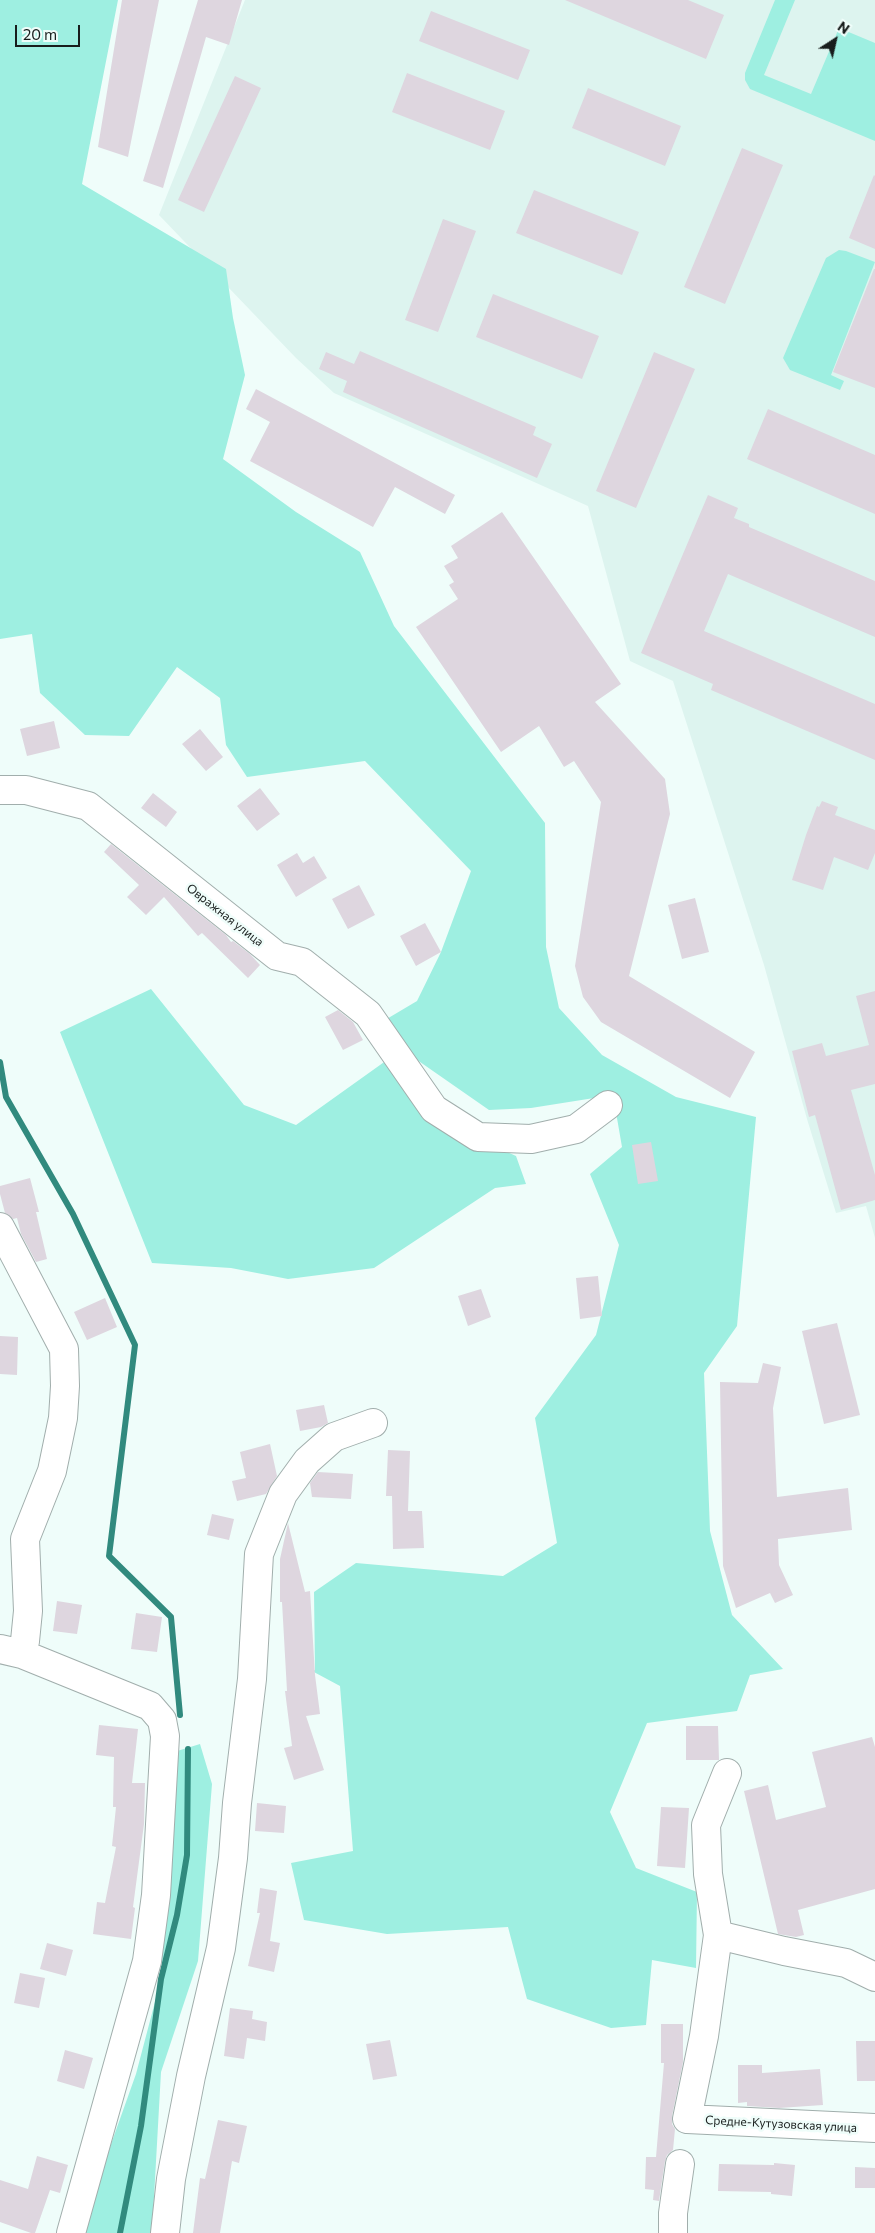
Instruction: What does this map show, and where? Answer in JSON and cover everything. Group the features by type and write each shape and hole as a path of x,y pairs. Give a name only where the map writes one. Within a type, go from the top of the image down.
{"street":[{"name":"Овражная улица","path":"0,790 26,790 88,806 278,956 302,962 368,1014 434,1109 478,1137 531,1139 576,1129 608,1105"},
{"path":"0,1227 64,1348 65,1386 61,1427 52,1471 25,1539 28,1611 25,1641 11,1651"},
{"path":"165,2233 171,2179 189,2086 221,1948 233,1858 237,1803 252,1679 259,1554 283,1494 307,1461 334,1437 374,1423"},
{"path":"11,1651 150,1706 162,1720 165,1736 156,1895 147,1962 70,2233"},
{"path":"727,1773 706,1825 708,1874 718,1935 784,1952 846,1963 875,1977"},
{"name":"Средне-Кутузовская улица","path":"718,1935 704,2036 687,2119 875,2128"},
{"path":"673,2233 673,2213 680,2164"}],"shaded area":[{"path":"245,0 875,0 875,1238 866,1206 836,1213 807,1119 764,965 673,681 630,661 588,506 334,393 296,358 159,215"}],"green space":[{"path":"0,0 118,0 82,184 226,269 233,318 245,375 223,459 296,512 360,552 394,626 545,823 546,947 559,1008 602,1055 676,1097 756,1117 737,1326 704,1373 710,1531 732,1615 783,1669 750,1675 737,1711 647,1723 610,1812 636,1868 697,1892 696,1968 652,1960 646,2025 611,2028 527,1999 508,1927 387,1934 304,1920 291,1863 353,1851 340,1686 312,1671 315,1670 314,1592 356,1563 503,1576 557,1543 535,1418 596,1335 619,1245 590,1174 622,1147 613,1095 531,1108 489,1110 410,1055 385,1020 417,1001 441,952 471,871 365,761 247,777 226,745 220,698 177,667 129,736 85,735 40,693 32,634 0,639"},
{"path":"775,0 795,0 764,75 811,94 839,28 875,43 875,141 750,89 745,80 745,73"},
{"path":"839,250 875,262 831,375 844,381 840,390 790,370 783,358 826,258"},
{"path":"151,989 244,1105 296,1125 387,1060 452,1127 516,1156 526,1184 495,1188 374,1268 288,1279 231,1268 152,1263 60,1032"},
{"path":"200,1744 212,1784 198,1961 161,2072 152,2233 84,2233 100,2175 136,2074 161,1979 167,1796 174,1752"}],"building":[{"path":"122,0 159,0 128,157 98,147"},
{"path":"198,0 242,0 229,45 206,37 163,188 143,181"},
{"path":"565,0 688,0 724,15 706,59"},
{"path":"431,11 530,50 518,80 419,41"},
{"path":"407,73 505,111 490,150 392,112"},
{"path":"235,76 261,88 204,212 178,200"},
{"path":"588,88 681,126 665,166 572,128"},
{"path":"742,148 783,165 725,304 684,287"},
{"path":"875,176 875,249 849,238"},
{"path":"534,190 639,232 622,275 516,233"},
{"path":"443,219 476,231 438,332 405,320"},
{"path":"875,269 875,388 833,372"},
{"path":"493,294 599,336 582,379 476,337"},
{"path":"360,351 536,427 533,435 552,444 537,478 343,392 347,381 319,369 326,352 354,364"},
{"path":"654,352 695,369 636,508 596,491"},
{"path":"256,389 455,495 445,514 395,487 373,527 250,461 270,422 246,409"},
{"path":"768,409 875,455 875,514 747,459"},
{"path":"708,495 738,508 734,518 749,524 749,527 875,581 875,637 728,574 704,631 875,704 875,760 711,690 713,684 641,653"},
{"path":"502,512 621,684 595,702 665,779 670,814 629,976 755,1052 730,1098 601,1022 583,997 575,966 601,802 574,761 564,767 539,726 501,752 416,627 458,599 449,585 454,582 444,566 458,558 451,546"},
{"path":"54,721 60,748 27,756 20,729"},
{"path":"200,729 223,757 206,771 182,744"},
{"path":"260,788 280,814 257,831 237,806"},
{"path":"153,793 177,812 166,827 141,808"},
{"path":"822,801 838,807 835,815 875,830 875,853 868,870 834,857 823,890 792,880 817,806 819,807"},
{"path":"111,844 226,935 231,942 233,941 250,954 260,965 248,978 202,933 198,936 164,897 146,915 127,897 139,885 104,852"},
{"path":"297,853 303,863 314,856 327,878 296,897 277,865"},
{"path":"359,885 375,915 348,929 332,899"},
{"path":"695,898 709,952 682,959 668,905"},
{"path":"425,923 441,952 416,966 400,936"},
{"path":"875,991 875,1084 851,1090 875,1175 875,1200 841,1210 815,1115 809,1117 792,1051 822,1043 826,1056 869,1045 856,996"},
{"path":"338,1010 353,1022 363,1040 343,1050 325,1017"},
{"path":"651,1142 658,1181 638,1184 632,1145"},
{"path":"30,1178 39,1212 36,1212 47,1259 36,1262 21,1234 17,1218 13,1219 5,1213 0,1194 0,1186"},
{"path":"598,1276 602,1316 580,1319 576,1278"},
{"path":"481,1289 491,1317 468,1326 458,1296"},
{"path":"105,1298 117,1327 87,1340 74,1312"},
{"path":"837,1323 860,1415 824,1424 802,1331"},
{"path":"0,1336 18,1337 17,1375 0,1374"},
{"path":"763,1363 781,1367 773,1408 777,1497 848,1488 852,1530 778,1539 779,1565 793,1595 775,1603 770,1593 736,1608 723,1566 720,1382 758,1383"},
{"path":"324,1405 328,1423 321,1427 300,1431 296,1410"},
{"path":"270,1444 277,1476 266,1494 237,1501 232,1481 246,1478 240,1452"},
{"path":"388,1450 410,1451 408,1511 422,1511 424,1548 393,1549 392,1496 386,1496"},
{"path":"318,1472 353,1474 351,1499 312,1497 310,1483"},
{"path":"212,1514 234,1519 229,1540 207,1535"},
{"path":"288,1523 305,1592 310,1591 315,1675 320,1714 306,1716 324,1770 294,1780 284,1748 292,1746 285,1691 287,1691 282,1602 280,1602 280,1559"},
{"path":"57,1601 82,1605 77,1634 53,1631"},
{"path":"136,1613 162,1617 157,1652 131,1649"},
{"path":"99,1725 138,1729 132,1783 145,1783 144,1824 133,1907 135,1908 131,1939 93,1934 97,1902 105,1903 116,1847 112,1846 116,1807 113,1807 114,1757 96,1755"},
{"path":"686,1726 718,1726 719,1760 686,1760"},
{"path":"872,1737 875,1747 875,1889 798,1910 804,1935 796,1937 778,1934 744,1791 768,1785 776,1820 826,1807 812,1752"},
{"path":"257,1803 286,1806 284,1833 255,1831"},
{"path":"661,1807 689,1808 685,1868 657,1866"},
{"path":"260,1888 277,1891 270,1941 280,1943 274,1972 248,1966 260,1913 257,1913"},
{"path":"47,1943 73,1950 66,1976 40,1969"},
{"path":"20,1973 45,1978 39,2008 14,2003"},
{"path":"230,2008 253,2011 252,2019 267,2022 265,2041 247,2038 244,2059 224,2056"},
{"path":"661,2024 683,2024 683,2062 672,2116 672,2124 675,2129 673,2150 667,2155 665,2161 659,2201 653,2200 654,2190 645,2189 646,2157 656,2157 664,2063 661,2063"},
{"path":"390,2040 397,2076 373,2080 366,2044"},
{"path":"856,2041 875,2041 875,2081 857,2081"},
{"path":"65,2050 93,2058 84,2089 57,2081"},
{"path":"738,2065 762,2065 762,2073 820,2069 823,2105 779,2108 747,2106 747,2102 738,2103"},
{"path":"218,2120 247,2126 239,2163 232,2161 220,2233 193,2233 200,2178 205,2179"},
{"path":"37,2156 68,2165 60,2193 50,2190 35,2233 31,2233 0,2222 0,2180 28,2189"},
{"path":"774,2163 795,2165 792,2196 771,2194 771,2192 718,2191 719,2164 774,2165"},
{"path":"855,2167 875,2168 875,2188 855,2188"}],"waterway":[{"path":"0,1062 6,1097 73,1214 135,1345 109,1556 171,1617 180,1715"},
{"path":"120,2233 141,2126 161,1979 177,1915 187,1855 188,1749"}]}
